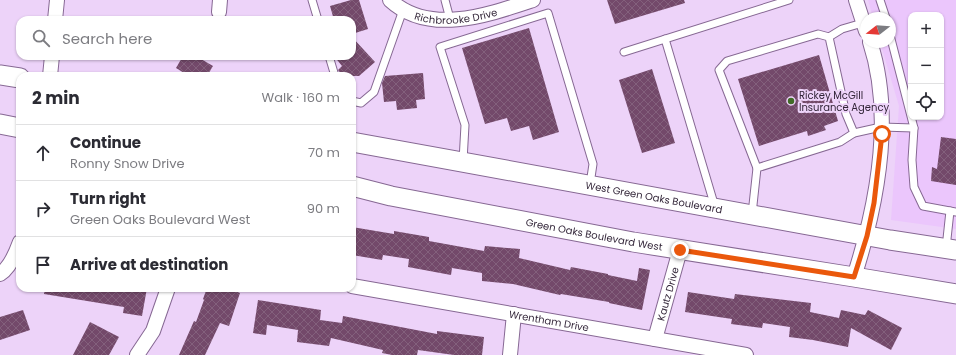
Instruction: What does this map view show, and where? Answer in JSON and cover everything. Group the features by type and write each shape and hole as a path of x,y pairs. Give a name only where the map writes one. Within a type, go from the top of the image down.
{"main road":[{"path":"0,75 16,77"},
{"path":"0,124 16,127"},
{"name":"West Green Oaks Boulevard","path":"356,143 752,216 951,249"},
{"name":"Green Oaks Boulevard West","path":"356,187 391,196 633,242 956,294"}],"street":[{"path":"55,16 57,0"},
{"name":"Richbrooke Drive","path":"390,0 412,15 424,19 437,20 465,18 507,9 533,0"},
{"path":"856,0 860,12"},
{"path":"854,277 867,236 874,203 882,134 880,89 872,48"},
{"path":"50,72 52,60"},
{"name":"Kautz Drive","path":"654,339 680,250"},
{"path":"0,274 13,259 16,252"},
{"name":"Wrentham Drive","path":"356,287 741,355"},
{"path":"137,355 153,331 167,292"},
{"path":"510,355 514,314"}],"lane":[{"path":"312,0 317,16"},
{"path":"445,0 450,19"},
{"path":"624,52 789,0"},
{"path":"880,0 883,12"},
{"path":"356,102 361,103 374,92 403,10"},
{"path":"463,163 465,125 440,47 548,13 592,164 589,186"},
{"path":"752,216 757,168 719,70 727,61 818,34 829,37 842,29 860,26"},
{"path":"829,37 846,114 854,133"},
{"path":"665,39 716,209"},
{"path":"893,48 914,128 912,160 914,187 923,206 953,211 951,249"},
{"path":"330,60 334,72"},
{"path":"757,168 840,142 854,133 882,127 914,128"}],"shaded area":[{"path":"868,0 956,0 956,229 891,220 899,106 882,48 896,48 896,12 871,12"}],"building":[{"path":"351,0 359,0 368,29 356,33 356,16 333,16 330,6"},
{"path":"607,0 684,0 685,3 615,24"},
{"path":"529,28 559,132 533,140 529,126 511,131 507,118 485,124 462,48"},
{"path":"356,41 375,62 359,76 356,76 356,72 340,72 338,70 342,66 337,60 356,60"},
{"path":"819,55 838,121 824,126 826,130 808,136 807,131 759,146 738,79"},
{"path":"181,60 203,60 213,66 209,72 182,72 176,68"},
{"path":"652,69 675,143 642,153 619,80"},
{"path":"423,73 425,99 416,100 417,108 397,110 396,101 384,102 382,83 385,76"},
{"path":"941,137 956,139 956,185 931,181 932,167 937,169"},
{"path":"356,228 394,234 394,231 429,237 429,241 484,251 485,246 520,249 519,258 570,270 571,267 637,281 639,268 650,270 642,310 609,302 560,295 513,284 482,281 482,273 452,268 451,275 408,267 409,259 383,255 382,260 356,256"},
{"path":"44,292 146,292 142,316 123,313 124,307 44,294"},
{"path":"206,292 240,293 229,326 220,323 205,355 179,355 194,321 196,322 204,300"},
{"path":"688,292 734,299 735,294 811,303 810,312 839,318 841,310 865,315 868,310 902,328 891,350 851,328 848,347 789,337 790,327 763,323 762,328 731,324 732,319 685,312"},
{"path":"258,300 321,310 320,320 342,323 343,316 437,334 437,331 484,337 482,355 454,355 418,350 417,355 392,355 382,353 383,350 331,338 329,346 297,342 298,330 267,325 266,335 253,333"},
{"path":"23,310 30,330 0,340 0,317"},
{"path":"90,322 119,337 109,355 73,355"}],"place":[{"name":"Rickey McGill Insurance Agency","path":"791,101"}],"route":[{"path":"680,250 854,277 867,236 874,203 882,134"}]}
